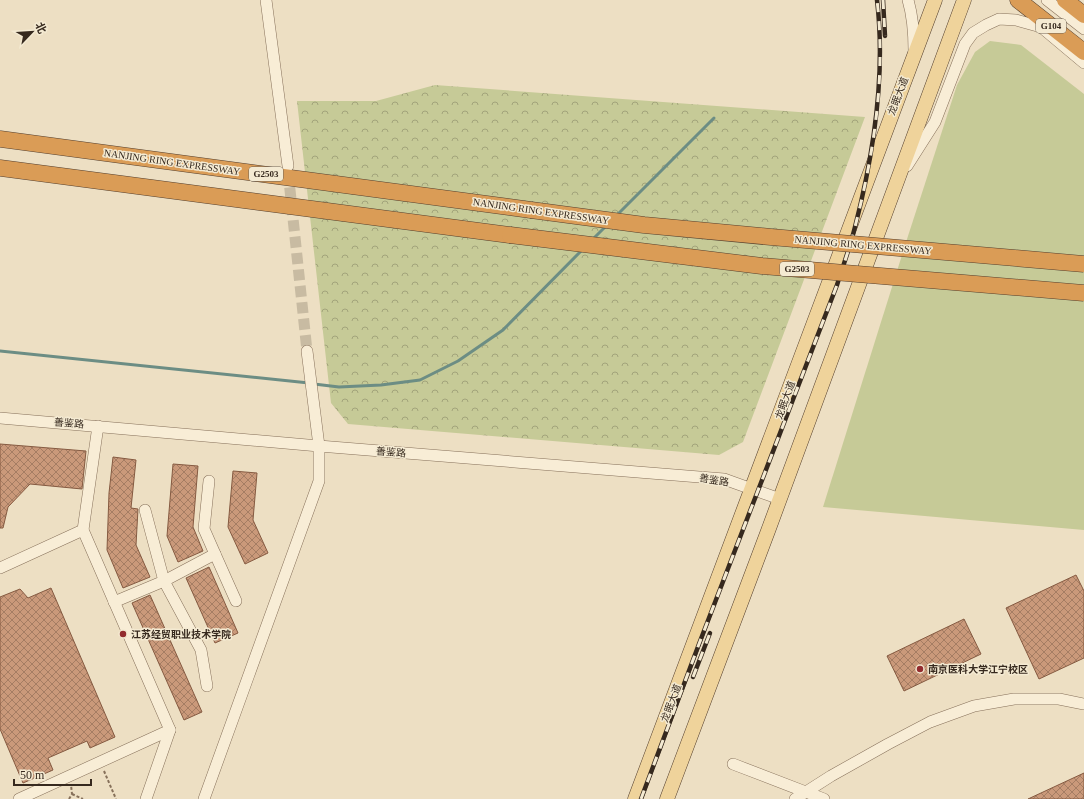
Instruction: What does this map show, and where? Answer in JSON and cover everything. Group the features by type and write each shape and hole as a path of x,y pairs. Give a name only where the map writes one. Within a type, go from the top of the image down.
{"highway":[{"name":"G104","path":"1017,0 1084,52"},
{"name":"G104","path":"1065,0 1084,15"},
{"name":"NANJING RING EXPRESSWAY","path":"0,139 644,225 1084,264"},
{"name":"G2503","path":"0,168 510,235 762,266 1084,293"}],"main road":[{"name":"龙眠大道","path":"635,799 935,0"},
{"path":"667,799 780,499 964,0"}],"street":[{"path":"266,0 288,166"},
{"path":"908,0 911,9 914,34 914,54"},
{"path":"1017,0 1040,27 1084,63"},
{"path":"1047,0 1084,29"},
{"path":"896,183 935,122 965,44 973,33 999,19 1016,20 1040,27"},
{"path":"204,799 319,481 319,446 307,351"},
{"name":"善鉴路","path":"0,418 724,479 780,499"},
{"path":"98,426 83,530 170,730 146,799"},
{"path":"209,481 204,528 236,601"},
{"path":"145,510 164,581 201,650 207,686"},
{"path":"0,568 83,530"},
{"path":"114,602 164,581 215,554"},
{"path":"795,799 837,772 930,722 974,706 1014,699 1059,698 1084,704"},
{"path":"19,799 170,730"},
{"path":"733,764 824,799"}],"path":[{"path":"100,762 116,799"},
{"path":"72,794 83,799"}],"green space":[{"path":"990,41 1021,45 1084,94 1084,530 823,507 957,85 975,52"},
{"path":"435,85 865,117 743,442 719,455 348,424 331,403 297,101 376,101"}],"building":[{"path":"0,444 86,451 82,489 30,484 8,507 3,528 0,528"},
{"path":"113,457 136,460 131,508 138,509 136,545 150,577 123,588 107,550 109,493"},
{"path":"173,464 198,466 193,527 203,551 178,562 167,536"},
{"path":"233,471 257,473 253,520 268,553 245,564 228,527"},
{"path":"209,567 238,633 215,643 186,578"},
{"path":"1076,575 1084,591 1084,658 1039,679 1006,608"},
{"path":"51,588 115,737 90,748 87,741 48,758 53,770 23,783 0,729 0,597 20,589 28,598"},
{"path":"150,595 202,712 184,720 132,603"},
{"path":"964,619 981,654 904,691 887,656"},
{"path":"1084,773 1084,799 1028,799"}],"waterway":[{"path":"616,216 714,118"},
{"path":"592,240 606,226"},
{"path":"314,384 339,387 381,385 420,380 458,361 503,330 582,250"},
{"path":"0,351 309,383"}],"tunnel":[{"path":"288,171 307,351"}],"railway":[{"path":"641,799 837,285 851,242 862,199 873,143 879,86 880,57 877,0"},
{"path":"883,0 885,36"},
{"path":"693,677 710,633"}],"place":[{"name":"江苏经贸职业技术学院","path":"123,634"},
{"name":"南京医科大学江宁校区","path":"920,669"}]}
